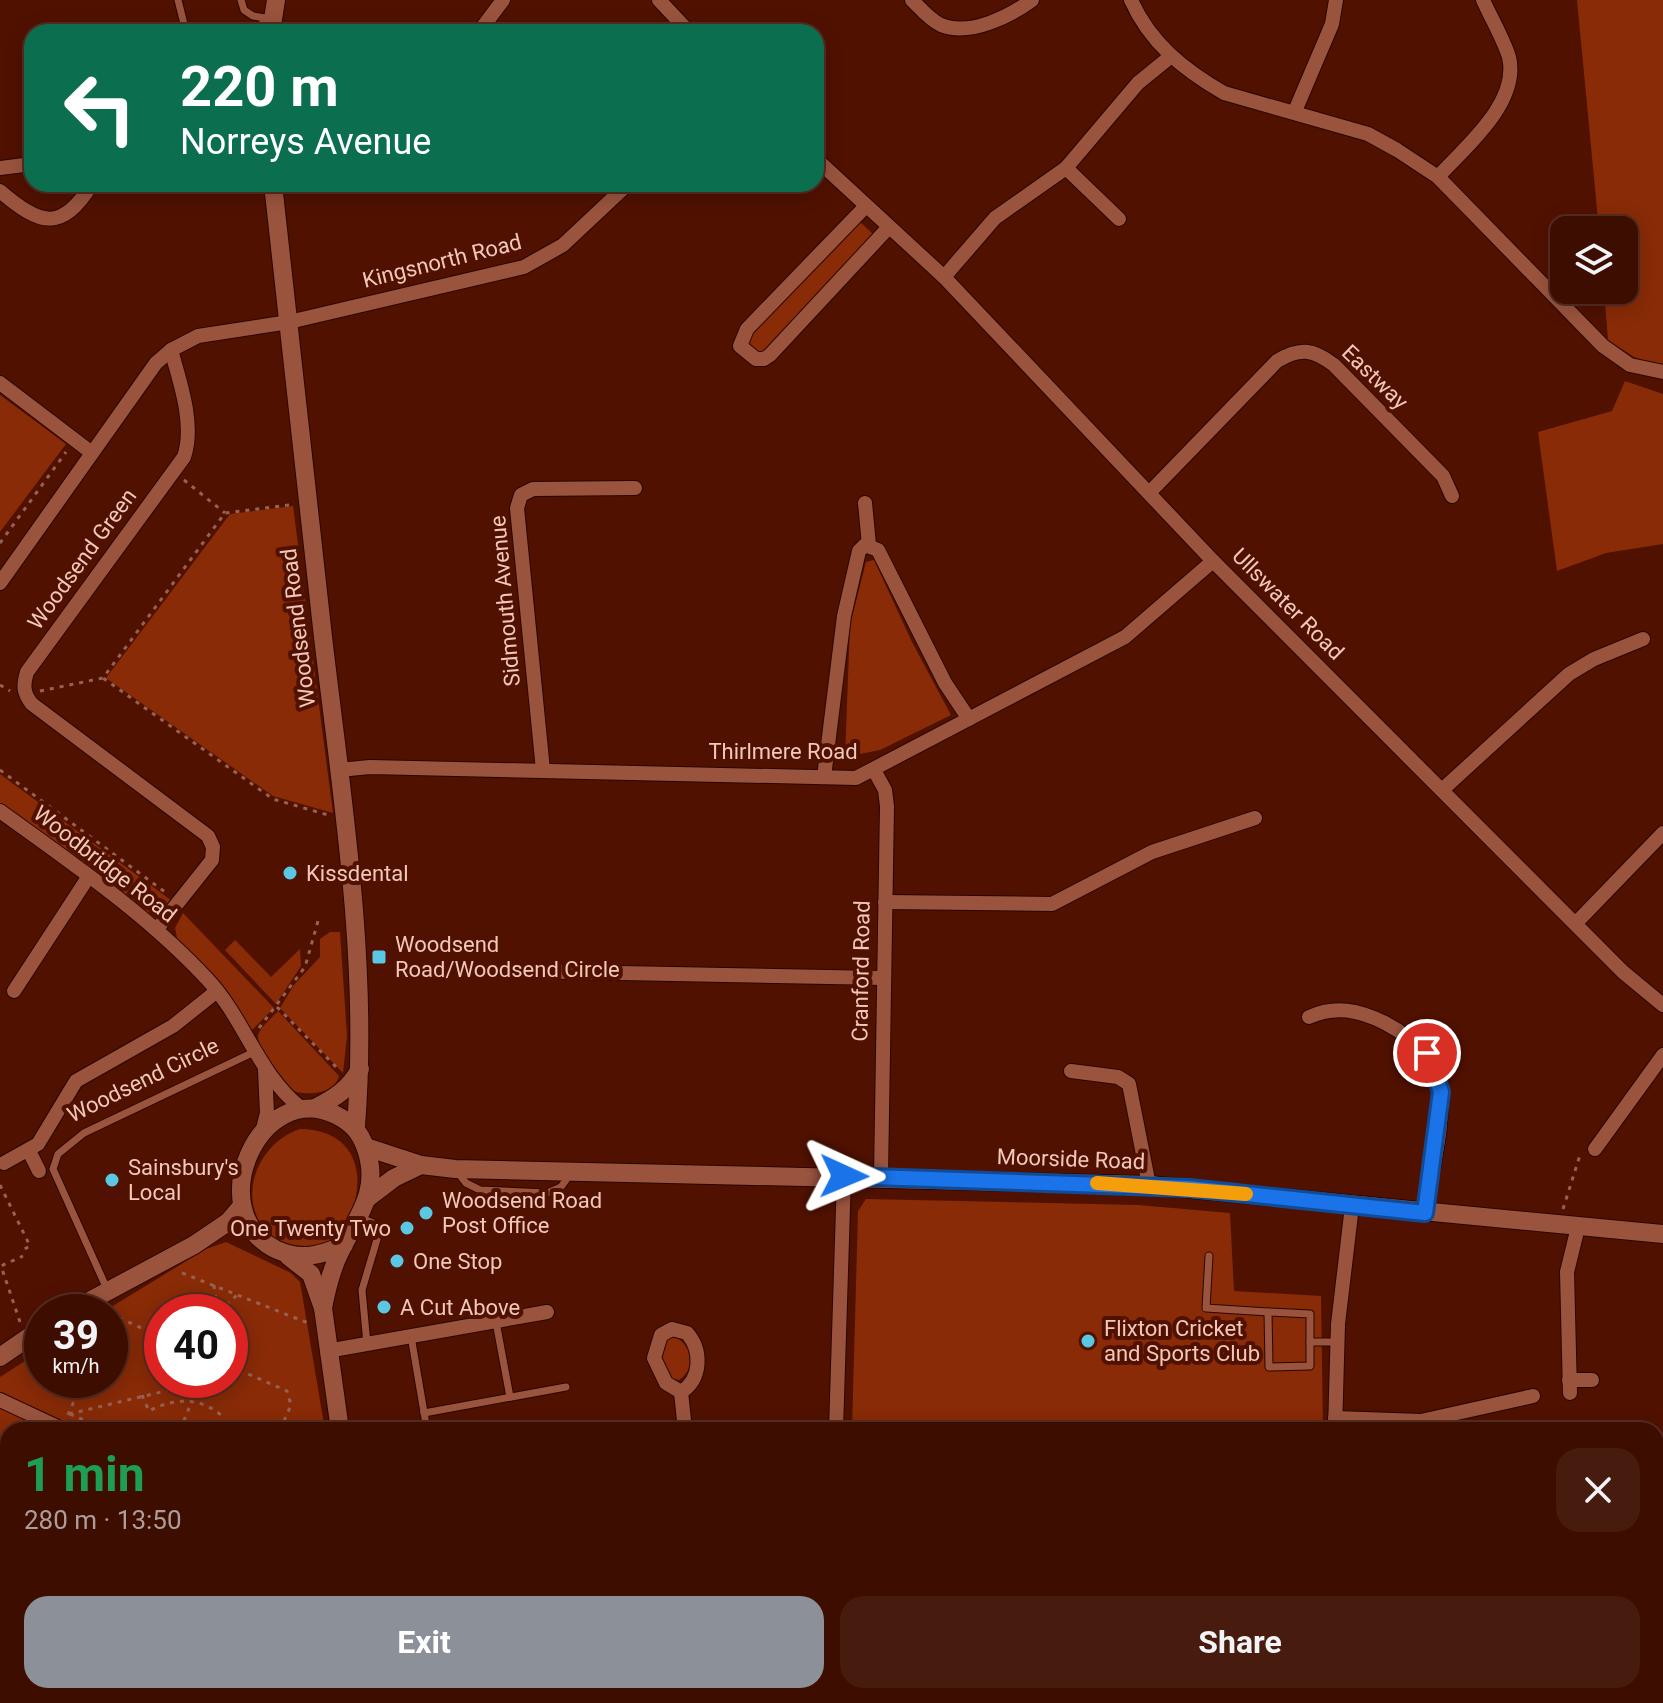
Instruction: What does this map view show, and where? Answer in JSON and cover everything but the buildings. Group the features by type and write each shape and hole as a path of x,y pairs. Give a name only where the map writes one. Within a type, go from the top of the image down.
{"street":[{"path":"271,24 276,0"},
{"path":"485,24 503,0"},
{"path":"912,0 941,25 954,28 992,22 1015,13 1032,0"},
{"path":"1131,0 1149,31 1170,57 1224,93 1368,134 1438,177 1603,346 1630,365 1663,372"},
{"path":"1295,111 1332,24 1336,0"},
{"path":"1438,177 1493,114 1510,84 1508,56 1483,0"},
{"path":"663,2 682,24"},
{"path":"944,277 995,218 1066,168 1138,83 1170,57"},
{"path":"0,168 24,165"},
{"name":"Ullswater Road","path":"824,167 944,277 1213,561 1648,996 1663,1005"},
{"path":"1066,168 1119,219"},
{"path":"0,191 27,211 45,219 59,220 71,212 86,192"},
{"name":"Woodsend Road","path":"274,192 307,503 347,821 362,1038 356,1075 356,1126"},
{"name":"Kingsnorth Road","path":"171,350 198,336 289,322 524,267 563,245 619,192"},
{"path":"866,206 747,329 740,346 748,354 764,359 770,355 889,227"},
{"path":"0,583 156,363 171,350"},
{"name":"Woodsend Green","path":"24,695 27,672 174,471 188,445 182,390 171,350"},
{"name":"Eastway","path":"1150,492 1277,361 1302,350 1322,356 1334,365 1443,476 1452,496"},
{"path":"0,383 92,453"},
{"name":"Sidmouth Avenue","path":"543,770 517,508 521,495 533,489 635,488"},
{"path":"865,503 869,545"},
{"path":"869,545 878,550 945,683 969,719"},
{"path":"824,777 844,616 859,551 869,545"},
{"name":"Thirlmere Road","path":"339,770 370,767 856,778 1125,637 1213,561"},
{"path":"1442,790 1569,674 1594,659 1643,639"},
{"path":"24,695 208,836 213,847 212,860 157,929"},
{"name":"Cranford Road","path":"874,770 885,790 887,806 881,1176"},
{"name":"Woodbridge Road","path":"0,811 157,929 235,1013 265,1069 308,1108"},
{"path":"885,902 1052,904 1152,852 1255,818"},
{"path":"1576,923 1663,833"},
{"path":"14,991 89,876"},
{"path":"517,971 882,978"},
{"path":"2,1168 29,1151 45,1135 76,1081 173,1026 217,991"},
{"path":"1309,1017 1338,1007 1376,1019 1410,1036 1427,1053 1441,1092 1425,1213"},
{"path":"1595,1149 1663,1055"},
{"path":"254,1235 240,1208 245,1170 267,1113 265,1069"},
{"path":"1071,1071 1118,1077 1129,1084 1149,1185"},
{"path":"263,1129 279,1116 336,1098 356,1075"},
{"path":"308,1108 356,1126 366,1147 372,1178 369,1197 361,1218 344,1245 323,1308"},
{"name":"Moorside Road","path":"366,1147 421,1165 455,1169 881,1176 1149,1185 1663,1234"},
{"path":"29,1151 39,1171"},
{"path":"369,1197 394,1178 421,1165"},
{"path":"836,1422 844,1176"},
{"path":"1335,1422 1337,1342 1352,1206"},
{"path":"99,1294 210,1235 240,1208"},
{"path":"1570,1226 1567,1272 1570,1387 1592,1380"},
{"path":"210,1235 231,1231 254,1235 311,1274 323,1308 339,1422"},
{"path":"287,1255 323,1254 344,1245"},
{"path":"327,1351 547,1312"},
{"path":"0,1357 22,1342"},
{"path":"681,1392 684,1422"},
{"path":"1392,1422 1421,1421 1533,1396"},
{"path":"0,1400 47,1422"}],"lane":[{"path":"178,0 184,24"},
{"path":"241,0 244,10 267,24"},
{"name":"Woodsend Circle","path":"107,1289 53,1169 58,1154 84,1133 252,1046"},
{"path":"361,1218 381,1226 361,1303 367,1344"},
{"path":"1209,1256 1206,1308 1310,1314 1310,1366 1269,1367 1268,1312"},
{"path":"496,1320 510,1397"},
{"path":"411,1336 426,1422"},
{"path":"1310,1342 1337,1342"},
{"path":"424,1413 566,1387"}],"path":[{"path":"0,543 75,440"},
{"path":"174,471 225,513 307,503"},
{"path":"103,678 225,513"},
{"path":"24,695 66,683 103,678 273,799 347,821"},
{"path":"0,770 178,901"},
{"path":"252,1046 305,967 318,921"},
{"path":"277,1007 356,1075"},
{"path":"1570,1226 1562,1210 1581,1152 1595,1149"},
{"path":"0,1185 30,1246 1,1266 15,1299 22,1342"},
{"path":"156,1263 235,1294"},
{"path":"214,1285 215,1294"},
{"path":"248,1299 325,1330"},
{"path":"248,1375 284,1388 290,1395 291,1405 284,1422"},
{"path":"69,1414 142,1395 149,1411 162,1404 192,1401 218,1411 225,1419"},
{"path":"65,1422 76,1398"},
{"path":"183,1422 192,1401"},
{"path":"69,1414 88,1422"}],"shaded area":[{"path":"1577,0 1663,0 1663,367 1634,357 1608,340 1605,304 1638,304 1638,216 1598,216"},
{"path":"860,222 874,235 771,346 761,353 750,349 748,337"},
{"path":"1625,381 1663,394 1663,544 1606,553 1557,571 1538,432 1612,411"},
{"path":"0,395 66,444 0,532"},
{"path":"293,506 333,813 273,796 106,678 230,514"},
{"path":"874,560 912,642 951,715 880,750 845,757 850,625 866,562"},
{"path":"0,774 172,901 155,922 0,805"},
{"path":"183,913 274,1008 250,1032 178,942 175,928"},
{"path":"330,932 340,932 347,1036 343,1073 280,1008 294,985 320,957 320,939"},
{"path":"235,940 271,977 300,949 301,966 276,1004 225,950"},
{"path":"278,1011 339,1076 332,1087 312,1093 297,1092 286,1087 276,1074 261,1048 258,1036"},
{"path":"300,1129 333,1137 351,1155 357,1181 353,1208 340,1231 320,1247 296,1250 270,1235 259,1221 253,1206 252,1190 255,1174 272,1147"},
{"name":"Flixton Cricket and Sports Club","path":"866,1199 1138,1205 1230,1213 1234,1291 1321,1296 1323,1422 852,1422 858,1211"},
{"path":"226,1242 291,1273 300,1282 324,1422 0,1422 0,1377 24,1362 24,1398 128,1398 128,1297 206,1249"},
{"path":"675,1337 686,1346 690,1358 688,1370 679,1380 670,1378 662,1361 666,1340"}],"slow traffic":[{"path":"1097,1183 1246,1194"}],"place":[{"name":"Kissdental","path":"290,873"},
{"name":"Woodsend Road/Woodsend Circle","path":"379,957"},
{"name":"Sainsbury's Local","path":"112,1180"},
{"name":"Woodsend Road Post Office","path":"426,1213"},
{"name":"One Twenty Two","path":"407,1228"},
{"name":"One Stop","path":"397,1261"},
{"name":"A Cut Above","path":"384,1307"},
{"name":"Flixton Cricket and Sports Club","path":"1088,1341"}],"route":[{"path":"844,1176 1149,1185 1425,1213 1441,1092 1437,1072 1427,1053"}]}
